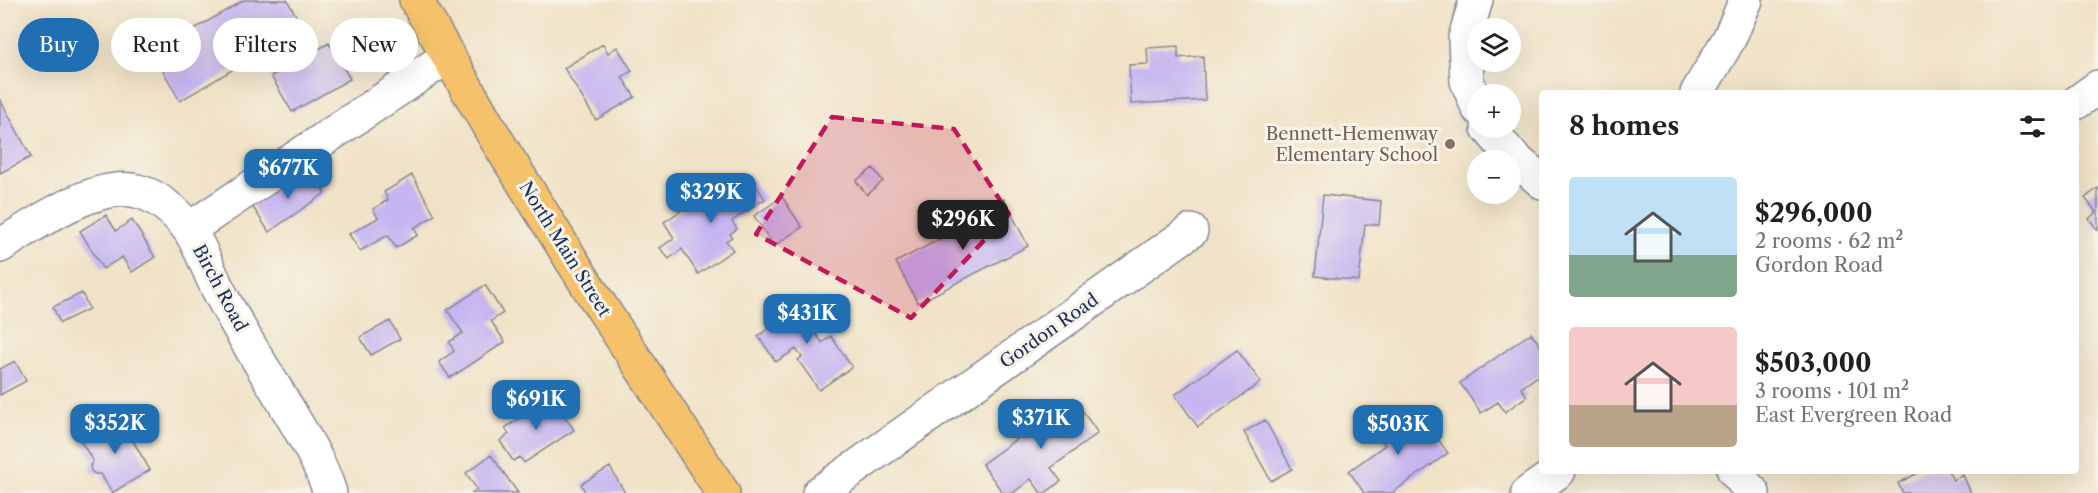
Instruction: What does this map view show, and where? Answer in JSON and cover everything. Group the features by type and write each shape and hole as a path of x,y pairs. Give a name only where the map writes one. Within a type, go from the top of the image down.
{"main road":[{"name":"North Main Street","path":"416,0 447,57 589,288 723,493"}],"street":[{"path":"1468,84 1465,38 1476,0"},
{"path":"1699,90 1729,39 1746,0"},
{"name":"Birch Road","path":"330,493 310,446 220,294 189,229 447,57"},
{"path":"2079,101 2098,87"},
{"path":"1496,138 1513,158 1539,180"},
{"path":"0,246 67,207 96,194 118,189 137,191 155,198 189,229"},
{"name":"Gordon Road","path":"819,493 1191,231"},
{"path":"1528,493 1555,474"},
{"path":"1737,474 1753,493"}],"highlighted area":[{"path":"832,117 954,129 1009,214 911,318 756,234"}],"building":[{"path":"244,0 287,0 297,18 213,18"},
{"path":"213,18 213,72 229,72 180,101 164,72 201,72 201,25"},
{"path":"329,43 330,72 346,72 350,79 292,112 271,76 278,72 318,72 318,49"},
{"path":"603,44 608,53 617,47 632,71 622,77 635,97 596,120 564,68"},
{"path":"1178,46 1178,58 1203,56 1205,100 1131,104 1129,65 1148,64 1147,48"},
{"path":"0,99 31,157 0,173"},
{"path":"308,168 325,193 269,232 252,206"},
{"path":"873,168 883,181 867,195 856,181"},
{"path":"748,173 765,199 732,221 737,229 726,241 733,250 698,274 682,249 669,259 660,248 674,238 664,222 697,200 700,204"},
{"path":"412,175 435,215 414,228 418,235 396,248 388,235 360,251 349,234 378,218 373,209 388,200 384,192"},
{"path":"2098,188 2098,230 2089,219 2096,212 2085,198"},
{"path":"1323,195 1381,201 1379,225 1365,224 1359,281 1315,276"},
{"path":"782,197 802,227 774,246 754,216"},
{"path":"1004,199 1028,246 918,303 896,262 942,238 939,233"},
{"path":"106,215 116,231 132,220 155,257 132,272 122,257 103,269 80,231"},
{"path":"485,285 503,313 491,321 505,342 450,378 439,362 454,351 449,342 463,333 447,310"},
{"path":"82,293 89,309 60,323 53,307"},
{"path":"814,298 827,317 812,328 822,343 831,336 852,367 819,390 798,360 802,357 796,349 776,362 758,336"},
{"path":"390,321 400,339 371,355 360,337"},
{"path":"1531,333 1539,344 1539,375 1521,388 1527,396 1505,412 1498,402 1481,413 1460,383"},
{"path":"1237,350 1261,382 1198,427 1175,395"},
{"path":"15,361 26,381 0,395 0,369"},
{"path":"552,397 574,430 524,463 520,457 513,461 500,441 509,434 505,428"},
{"path":"1073,398 1098,433 1051,468 1061,481 1045,493 1041,493 1031,479 1013,493 1003,493 982,464"},
{"path":"1390,413 1401,429 1421,416 1448,453 1392,493 1364,493 1349,471 1385,445 1372,427"},
{"path":"119,417 150,470 112,493 101,474 91,471 90,466 93,461 80,440"},
{"path":"1265,420 1292,469 1271,481 1244,432"},
{"path":"491,455 518,493 472,493 477,489 466,473"},
{"path":"610,467 625,493 586,493 581,484"},
{"path":"1916,474 1950,474 1953,480 1963,475 1971,493 1903,493 1898,483"}],"place":[{"name":"Bennett-Hemenway Elementary School","path":"1450,144"}]}
